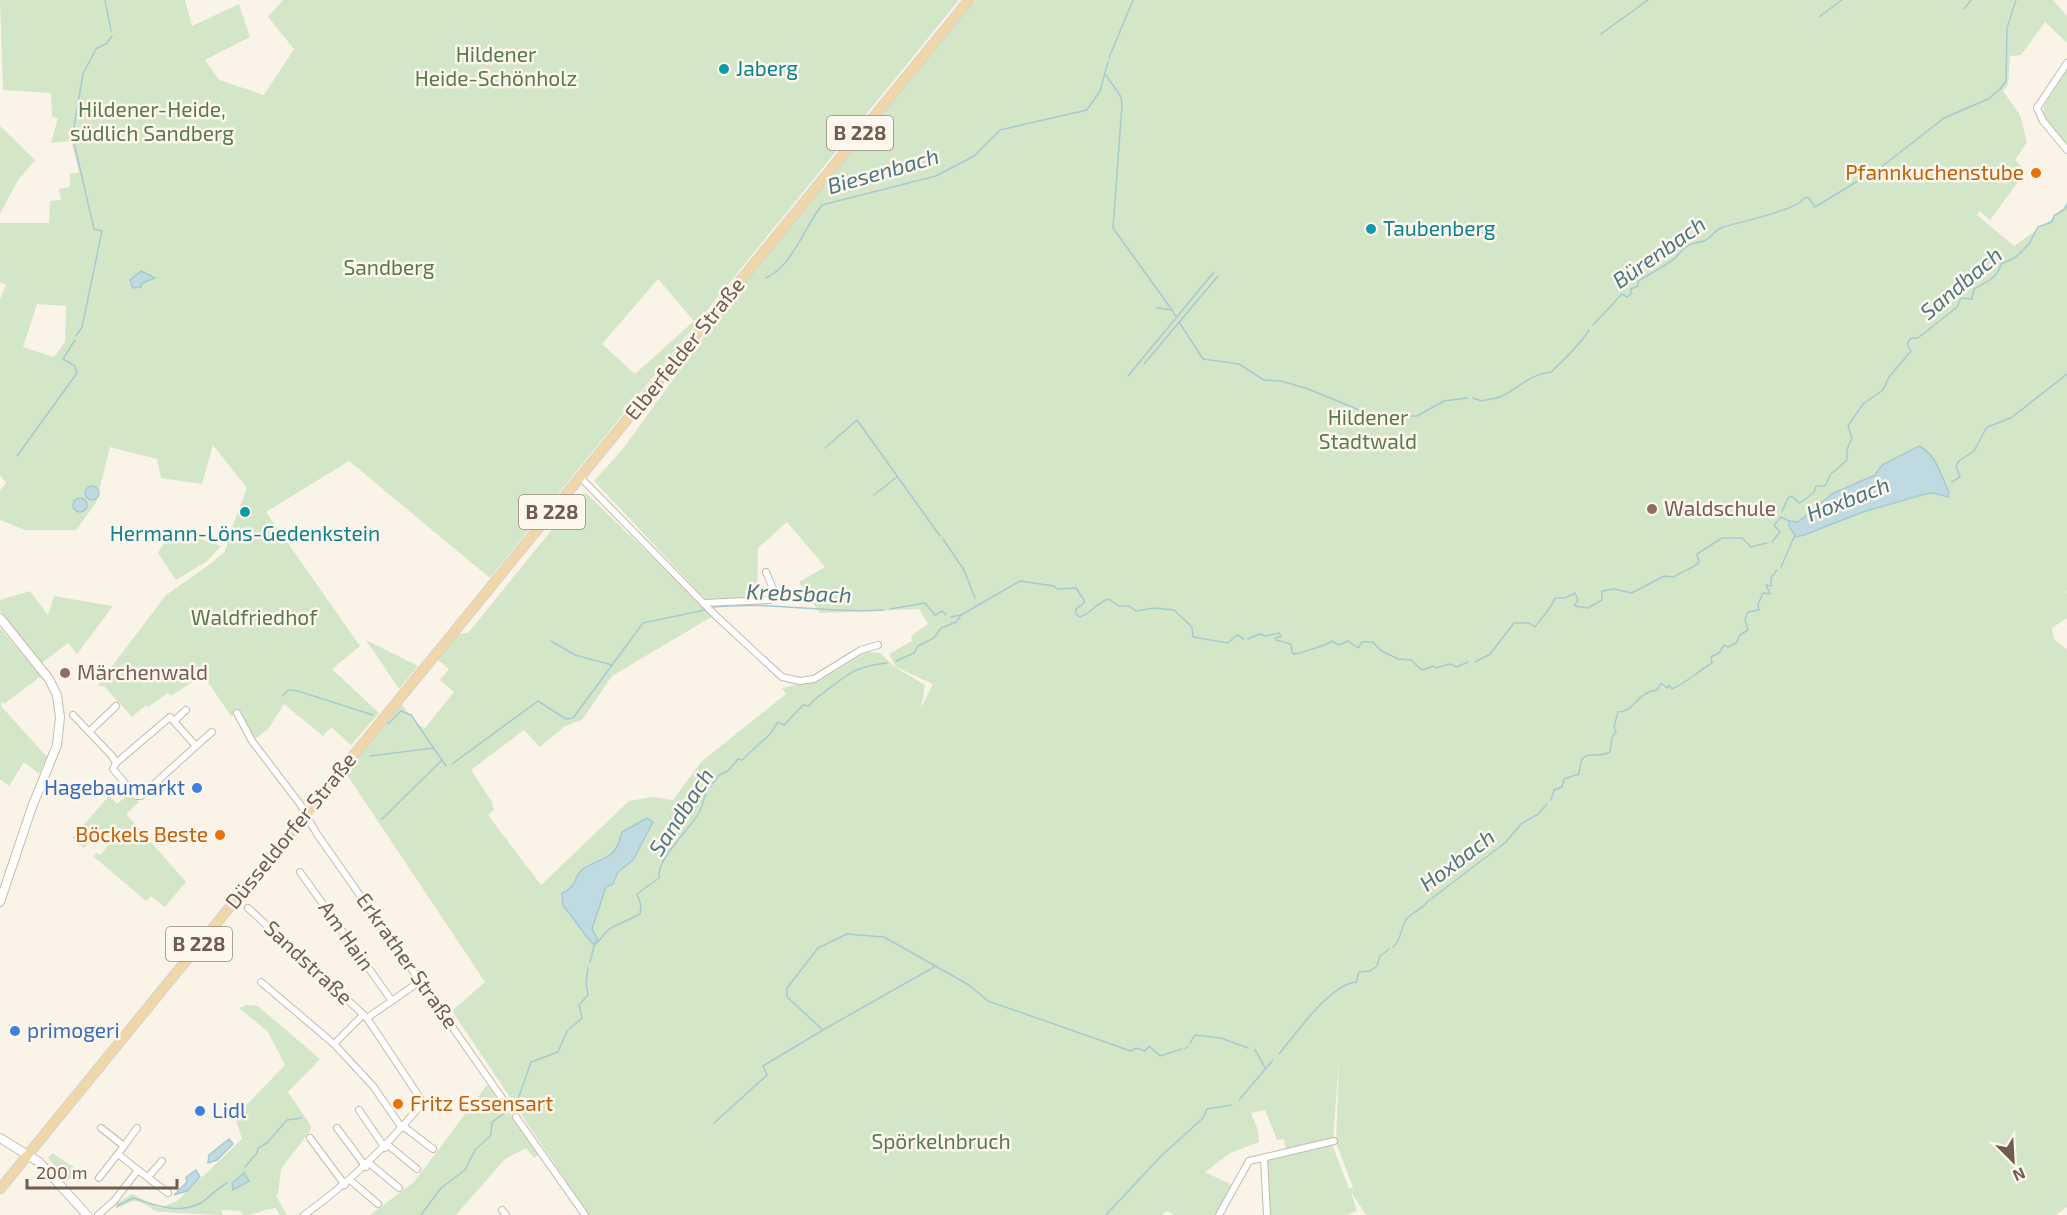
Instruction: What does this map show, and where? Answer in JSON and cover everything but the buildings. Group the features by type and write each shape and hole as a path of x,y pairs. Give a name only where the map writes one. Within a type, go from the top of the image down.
{"main road":[{"name":"Elberfelder Straße","path":"401,697 969,0"},
{"path":"0,618 49,679 57,695 60,717 57,745 32,807 0,900"},
{"name":"Düsseldorfer Straße","path":"0,1189 401,697"},
{"path":"0,1138 28,1154 54,1177 87,1215"}],"street":[{"path":"2067,63 2037,108 2043,121 2067,150"},
{"path":"580,477 774,672 792,680 814,679 861,650 878,645"},
{"path":"704,603 770,600 775,593 766,572"},
{"path":"90,731 116,706"},
{"path":"174,721 186,710"},
{"name":"Erkrather Straße","path":"237,713 253,744 305,813 510,1108"},
{"path":"73,715 90,731 116,763"},
{"path":"196,746 174,721 167,718 116,763 113,769 136,796 141,796 212,732"},
{"name":"Am Hain","path":"300,872 392,1000"},
{"name":"Sandstraße","path":"248,908 365,1017 420,1098 420,1106 402,1127"},
{"path":"334,1044 365,1017 422,980"},
{"path":"261,982 334,1044 373,1086 402,1127 433,1149"},
{"path":"359,1110 386,1146 417,1168"},
{"path":"516,1117 585,1215"},
{"path":"304,1215 348,1183 402,1127"},
{"path":"101,1128 124,1146"},
{"path":"99,1178 137,1128"},
{"path":"337,1128 367,1165 399,1188"},
{"path":"310,1138 348,1183 378,1204"},
{"path":"1219,1215 1247,1163 1334,1141"},
{"path":"118,1154 168,1193"},
{"path":"1263,1158 1267,1215"},
{"path":"148,1178 162,1161"},
{"path":"98,1215 114,1201 138,1170"}],"green space":[{"path":"0,0 185,0 192,26 239,4 250,37 205,60 219,80 264,95 294,49 268,17 283,0 959,0 490,578 349,461 266,512 360,646 332,669 379,713 351,745 331,727 323,736 284,704 269,728 255,739 240,712 231,716 203,675 171,696 168,693 148,707 146,705 132,717 104,686 97,686 166,595 213,562 225,551 229,539 238,541 241,531 232,528 247,488 213,445 202,484 161,478 157,459 110,447 96,503 76,530 25,530 0,520 0,490 6,483 0,475 0,299 6,285 0,282 0,223 49,223 50,201 61,200 59,189 70,187 70,174 79,172 71,141 51,143 58,118 52,117 51,93 3,90","holes":["658,279 694,321 635,374 602,344","37,304 66,306 65,342 54,357 23,347"]},
{"name":"Hildener Stadtwald","path":"976,0 2053,0 2067,16 2067,43 2045,22 2021,55 2010,56 2008,84 2003,91 2020,115 2027,142 2015,160 2026,171 1990,220 1980,211 1977,215 2014,246 2056,216 2067,203 2067,591 2061,597 2067,592 2067,618 2052,628 2054,639 2067,650 2067,1207 2055,1215 1366,1215 1351,1192 1357,1211 1347,1215 1269,1215 1267,1158 1332,1144 1349,1189 1353,1187 1336,1143 1339,1058 1333,1142 1286,1152 1284,1139 1277,1140 1265,1110 1252,1113 1249,1108 1258,1130 1259,1142 1230,1153 1205,1172 1232,1185 1217,1215 1175,1215 1166,1211 1162,1215 589,1215 452,1011 485,982 345,772 401,703 416,724 425,728 454,692 440,680 449,669 438,660 458,634 468,633 580,495 586,493 713,616 612,676 582,720 565,726 540,747 524,730 471,770 492,802 494,810 488,815 541,885 629,801 652,797 673,800 701,762 786,694 782,688 822,679 867,652 880,653 895,667 925,685 921,708 933,684 896,667 889,654 912,641 911,636 928,624 919,609 820,613 799,582 825,567 787,522 758,548 757,598 708,602 594,481 622,450 741,286","holes":["1919,446 1939,467 1950,495 1945,497 1934,493 1925,494 1863,512 1796,537 1788,524 1790,521 1797,522 1832,494 1875,475 1882,465"]},
{"path":"2067,70 2067,145 2045,117 2043,107"},
{"path":"0,126 35,160 18,180 0,214"},
{"path":"186,534 221,546 207,561 176,580 158,553 169,539"},
{"path":"30,591 48,615 54,596 113,606 77,654 68,643 42,663 0,610 0,600"},
{"path":"0,628 41,676 4,704 2,702 1,706 47,757 39,774 24,762 9,786 0,779"},
{"path":"366,640 418,666 399,689"},
{"path":"130,793 139,802 126,814 186,882 165,907 151,896 146,901 93,856 97,853 100,855 112,841 101,829 84,848 72,838 109,796 117,804"},
{"path":"247,1005 258,1006 320,1059 288,1092 311,1126 310,1131 281,1169 276,1196 287,1215 280,1215 276,1208 243,1215 240,1211 221,1210 223,1215 158,1212 140,1202 133,1201 115,1209 117,1203 132,1194 160,1208 177,1201 242,1139 235,1117 285,1065 268,1032 239,1008"},
{"path":"487,1085 503,1102 538,1155 534,1158 526,1148 505,1159 456,1215 370,1215 414,1182"},
{"path":"52,1153 80,1171 68,1180 48,1158"}],"water":[{"path":"141,271 155,278 142,283 141,287 133,288 130,280"},
{"path":"1919,446 1930,454 1937,466 1949,492 1948,497 1934,493 1925,494 1863,512 1796,537 1789,526 1789,521 1798,522 1832,494 1875,475 1882,465"},
{"path":"92,486 97,488 99,493 97,498 92,500 87,498 85,493 87,488"},
{"path":"77,498 83,498 87,505 83,512 77,512 73,508 73,502"},
{"path":"647,818 653,822 633,860 618,872 613,884 606,887 592,929 598,940 593,944 563,906 562,893 571,888 583,869 612,853 622,832"},
{"path":"229,1139 233,1144 217,1160 208,1163 209,1155"},
{"path":"196,1170 200,1177 187,1191 174,1195 187,1182 186,1177"},
{"path":"244,1173 249,1181 233,1190 232,1183"}],"waterway":[{"path":"105,0 111,31"},
{"name":"Biesenbach","path":"1109,58 1133,0"},
{"path":"1601,34 1648,0"},
{"path":"1819,17 1842,0"},
{"path":"1964,9 1971,0"},
{"name":"Bürenbach","path":"1880,168 1944,118 1988,99 2000,89 2006,81 2007,28 2016,0"},
{"path":"76,336 82,327 102,231 94,229 75,147 74,127 83,74 96,49 107,43 112,36"},
{"name":"Biesenbach","path":"766,278 776,272 791,255 822,205 936,176 974,156 1000,130 1087,110 1100,91 1108,62"},
{"path":"1106,75 1121,97 1122,105 1113,228 1172,310"},
{"name":"Bürenbach","path":"1593,325 1622,294 1627,297 1631,294 1631,289 1638,286 1638,281 1669,262 1689,245 1706,240 1723,227 1780,211 1804,198 1808,197 1815,207 1876,170"},
{"name":"Sandbach","path":"1782,512 1788,498 1792,496 1799,503 1803,501 1814,492 1816,486 1825,486 1831,474 1847,460 1847,449 1852,438 1848,426 1863,404 1883,390 1889,377 1911,351 1907,344 1911,338 1918,338 1957,307 1961,298 1972,299 1974,289 1994,276 2001,264 2016,257 2029,244 2038,227 2052,222 2054,216 2065,209 2067,204"},
{"path":"1128,376 1214,272"},
{"name":"Bürenbach","path":"1144,364 1218,276"},
{"name":"Bürenbach","path":"1157,308 1172,310 1176,317"},
{"name":"Bürenbach","path":"1179,322 1203,359 1239,364 1264,380 1281,381 1308,389 1374,416 1417,416 1444,401 1467,398"},
{"name":"Bürenbach","path":"1473,398 1481,401 1500,397 1531,378 1551,372 1589,330"},
{"path":"17,456 77,373 75,366 63,359 75,340"},
{"name":"Hoxbach","path":"1952,482 1960,477 1956,466 1959,461 1974,451 1987,427 2011,418 2067,374"},
{"path":"825,448 857,420 940,536"},
{"path":"874,495 897,477"},
{"name":"Sandbach","path":"1772,542 1780,532 1774,525 1781,517 1789,521"},
{"name":"Hoxbach","path":"1781,567 1795,535"},
{"name":"Sandbach","path":"1475,662 1490,654 1514,623 1529,623 1535,627 1555,598 1565,598 1575,593 1578,600 1574,606 1588,608 1602,600 1602,591 1614,589 1632,593 1664,576 1674,577 1697,564 1699,562 1697,554 1722,538 1742,538 1751,547 1767,543"},
{"path":"943,539 964,570 975,598"},
{"name":"Hoxbach","path":"1551,800 1554,790 1562,787 1564,779 1579,774 1580,765 1585,756 1610,752 1612,737 1616,732 1614,727 1618,712 1628,709 1644,695 1657,690 1661,683 1667,688 1669,685 1672,689 1682,684 1712,663 1711,657 1719,653 1724,645 1728,647 1736,643 1740,635 1748,630 1745,619 1748,612 1759,610 1758,604 1763,593 1770,594 1766,585 1771,586 1771,578 1777,570"},
{"name":"Sandbach","path":"896,661 914,653 918,646 934,638 941,628 956,622 961,615 1020,581 1054,586 1057,589 1076,588 1085,602 1076,609 1076,614 1080,617 1109,599 1119,606 1129,606 1136,611 1154,608 1174,610 1192,627 1193,637 1228,643 1237,635 1244,639"},
{"name":"Krebsbach","path":"890,609 925,603 935,615 942,611 946,615"},
{"name":"Krebsbach","path":"713,607 884,610"},
{"name":"Krebsbach","path":"452,764 538,701 566,719 573,718 643,623 705,610"},
{"name":"Sandbach","path":"951,617 961,615"},
{"name":"Sandbach","path":"1248,639 1259,634 1266,636 1279,633 1281,636 1275,638 1276,640 1291,644 1292,653 1296,654 1332,641 1339,645 1348,641 1358,648 1362,642 1373,642 1380,650 1398,659 1411,660 1422,670 1450,664 1457,667 1468,662"},
{"path":"551,641 575,655 612,665"},
{"name":"Sandbach","path":"590,962 594,946 609,929 640,914 641,905 637,894 659,878 663,861 701,809 707,791 719,775 728,771 738,759 742,760 770,734 778,722 784,725 803,705 809,706 847,675 861,668 887,663"},
{"name":"Krebsbach","path":"282,696 289,690 298,691 373,715"},
{"name":"Krebsbach","path":"388,724 401,711 411,715 446,766"},
{"path":"370,756 434,748"},
{"path":"382,819 441,761"},
{"name":"Hoxbach","path":"1393,947 1398,942 1405,921 1410,916 1506,842 1521,824 1538,814 1547,804"},
{"path":"714,1123 767,1075 763,1066 823,1030 787,997 787,988 818,948 847,934 884,937 969,985 988,1001 1131,1051 1136,1048 1145,1051 1149,1046 1160,1056 1182,1049"},
{"name":"Hoxbach","path":"1279,1054 1324,1001 1346,985 1356,982 1359,972 1370,971 1377,966 1380,956 1389,949"},
{"path":"823,1030 934,967"},
{"name":"Sandbach","path":"421,1215 441,1188 465,1170 475,1150 491,1135 492,1122 516,1105 531,1062 558,1052 567,1031 582,1018 579,1005 588,995 586,983 588,968"},
{"path":"1190,1043 1195,1035 1221,1038 1248,1048"},
{"path":"1185,1049 1188,1046"},
{"path":"1255,1050 1266,1069"},
{"name":"Hoxbach","path":"1239,1100 1273,1060"},
{"name":"Hoxbach","path":"1106,1215 1160,1157 1203,1118 1207,1109 1232,1105"},
{"path":"245,1167 257,1153 258,1148 267,1143 287,1120 301,1118"},
{"path":"117,1206 133,1198 166,1208 192,1207 227,1183"}],"place":[{"name":"Jaberg","path":"724,69"},
{"name":"Pfannkuchenstube","path":"2036,173"},
{"name":"Taubenberg","path":"1371,229"},
{"name":"Waldschule","path":"1652,509"},
{"name":"Hermann-Löns-Gedenkstein","path":"245,512"},
{"name":"Märchenwald","path":"65,673"},
{"name":"Hagebaumarkt","path":"197,788"},
{"name":"Böckels Beste","path":"220,835"},
{"name":"primogeri","path":"15,1031"},
{"name":"Fritz Essensart","path":"398,1104"},
{"name":"Lidl","path":"200,1111"}],"park label":[{"name":"Hildener Heide-Schönholz","path":"496,67"},
{"name":"Hildener-Heide, südlich Sandberg","path":"152,122"},
{"name":"Sandberg","path":"389,268"},
{"name":"Waldfriedhof","path":"254,618"},
{"name":"Spörkelnbruch","path":"941,1142"}]}
